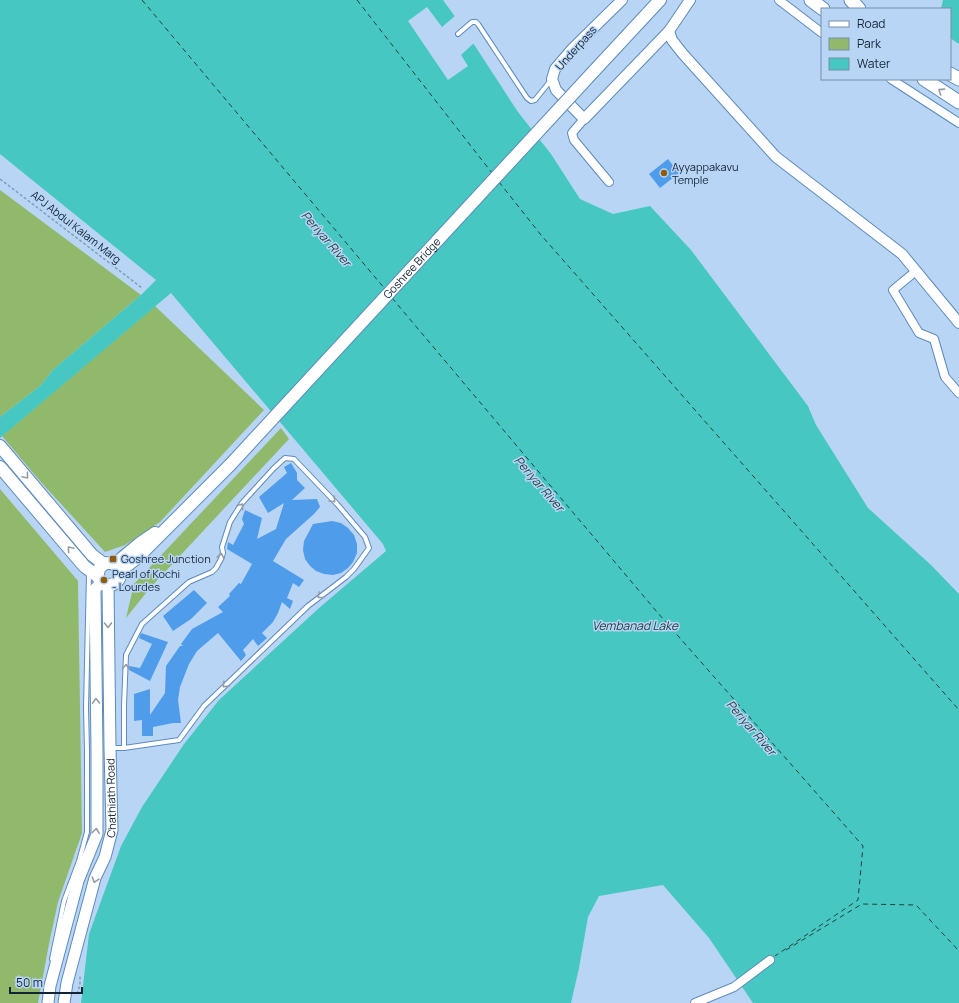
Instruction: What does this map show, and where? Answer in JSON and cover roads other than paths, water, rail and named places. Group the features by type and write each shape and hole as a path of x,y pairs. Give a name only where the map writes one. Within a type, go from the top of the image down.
{"highway":[{"path":"811,0 822,8"},
{"path":"851,0 858,8"},
{"path":"926,80 959,102"}],"main road":[{"name":"Goshree Bridge","path":"113,566 138,557 230,465 660,0"},
{"path":"0,446 92,556 113,566 120,576 118,581 113,585 98,581 0,467"},
{"path":"98,581 98,568 102,564 113,566"},
{"name":"Chathiath Road","path":"64,1003 67,983 95,878 105,857 112,830 110,748 98,581"},
{"name":"Chathiath Road","path":"48,1003 50,986 78,881 97,834 98,581"}],"street":[{"name":"Underpass","path":"584,119 556,90 552,80 555,69 622,0"},
{"path":"609,182 574,140 572,132 668,30 690,0"},
{"path":"779,0 821,32"},
{"path":"668,30 672,40 776,157 902,254 959,323"},
{"path":"893,80 959,123"},
{"path":"916,271 893,290 919,333 934,339 945,377 959,393"},
{"path":"695,1003 734,987 770,960"}],"lane":[{"path":"458,34 472,22 476,22 527,98 531,101 535,100 539,96 552,80"},
{"path":"110,748 124,748 179,740 204,706 308,606 350,573 369,548 365,537 337,504 294,459 285,458 274,468 242,504 230,522 222,547 223,553 221,560 216,568 212,572 189,582 142,624 126,655 124,748"},
{"path":"43,1003 64,901 79,862 87,832 86,708 98,581"}],"water":[{"name":"Vembanad Lake","path":"0,0 443,0 464,29 518,112 551,154 580,199 613,214 650,206 691,250 808,406 816,425 868,508 931,565 959,594 959,1003 753,1003 709,938 663,885 599,896 588,917 571,1003 81,1003 89,934 121,846 142,807 184,744 219,700 319,608 386,551 383,544 171,293 0,438 0,417 40,386 54,369 141,295 156,280 0,154"},
{"path":"943,0 959,0 959,44 951,39 951,8 941,8"}],"place":[{"name":"Ayyappakavu Temple","path":"664,173"},
{"name":"Goshree Junction","path":"113,559"},
{"name":"Pearl of Kochi - Lourdes","path":"104,580"}],"water label":[{"name":"Periyar River","path":"326,239"},
{"name":"Periyar River","path":"539,484"},
{"name":"Periyar River","path":"751,728"}]}
